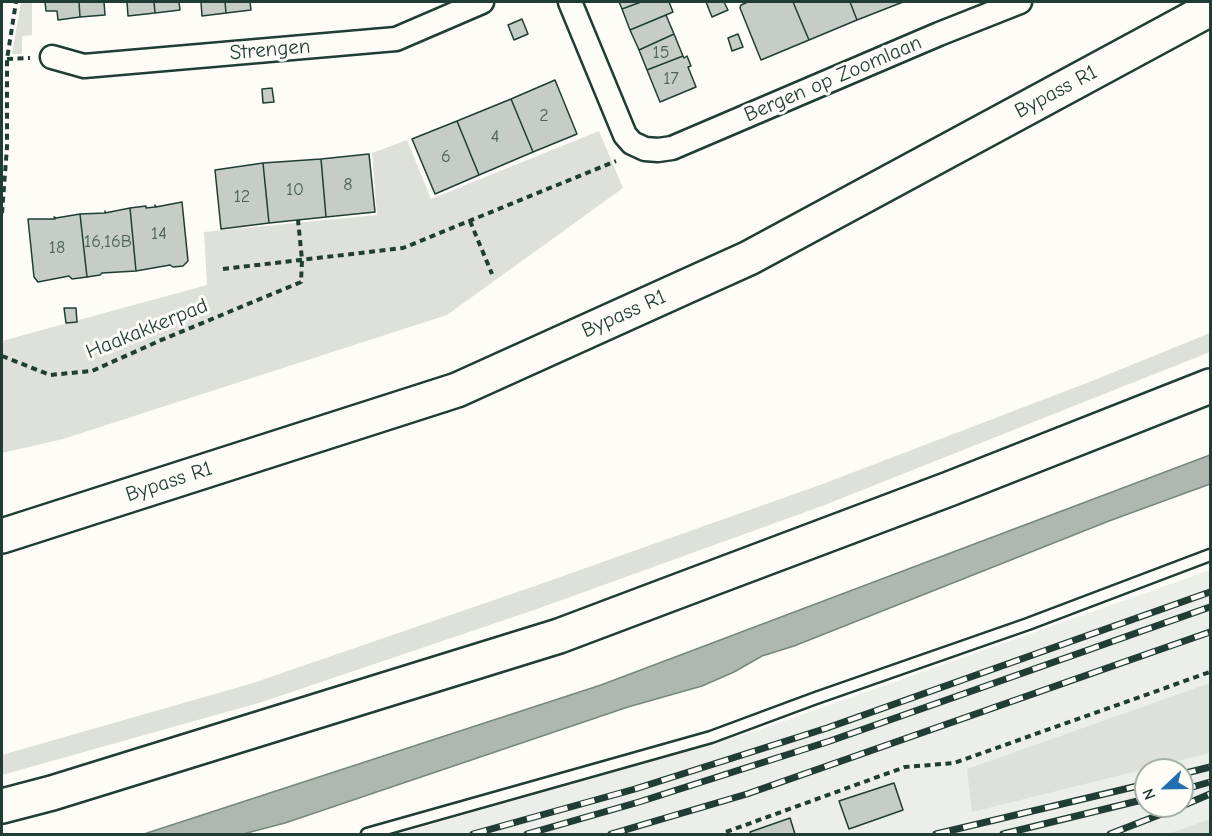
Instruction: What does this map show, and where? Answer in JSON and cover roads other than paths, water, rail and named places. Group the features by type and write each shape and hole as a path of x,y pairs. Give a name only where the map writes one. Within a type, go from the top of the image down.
{"highway":[{"name":"Bypass R1","path":"2,536 458,390 749,258 1210,9"},
{"path":"2,806 52,794 559,636 949,489 1210,386"}],"street":[{"name":"Strengen","path":"52,57 84,66 396,39 482,2"},
{"name":"Bergen op Zoomlaan","path":"570,2 625,135 633,143 645,149 658,150 672,148 939,34 1020,2"}],"lane":[{"path":"368,834 711,737 1028,624 1210,555"}],"railway":[{"path":"473,834 635,789 827,728 1210,592"},
{"path":"527,834 639,802 830,741 1210,607"},
{"path":"611,834 747,794 1210,632"},
{"path":"1194,771 1210,767"},
{"path":"1194,787 1210,782"},
{"path":"936,834 1134,787"},
{"path":"1194,801 1210,794"},
{"path":"1003,834 1134,802"},
{"path":"1110,834 1151,818"}]}
